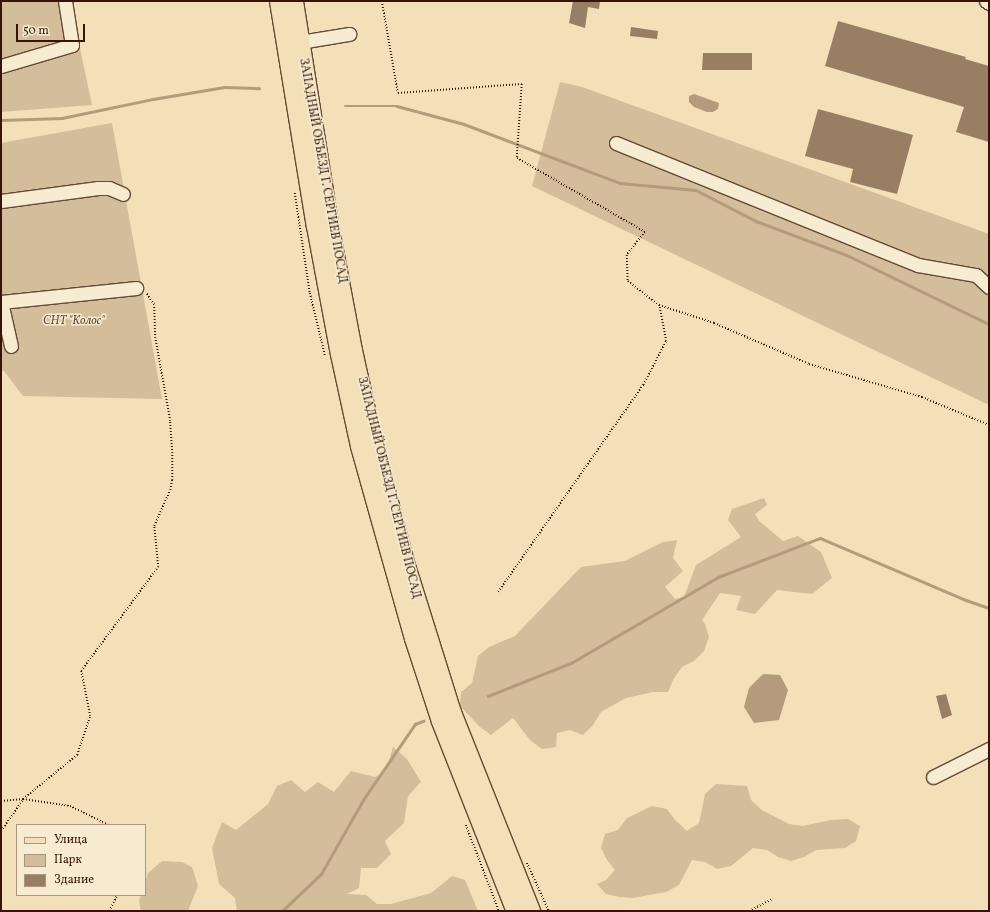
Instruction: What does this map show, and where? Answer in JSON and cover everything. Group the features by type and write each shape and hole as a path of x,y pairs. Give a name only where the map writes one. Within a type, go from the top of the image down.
{"main road":[{"name":"ЗАПАДНЫЙ ОБЪЕЗД Г. СЕРГИЕВ ПОСАД","path":"278,1 315,226 339,354 362,453 410,631 440,721 515,911"},
{"name":"ЗАПАДНЫЙ ОБЪЕЗД Г. СЕРГИЕВ ПОСАД","path":"294,1 329,223 353,350 373,441 407,569 452,712 532,911"}],"street":[{"path":"1,66 72,46 65,1"},
{"path":"300,42 349,34"},
{"path":"616,143 918,265 976,275 989,287"},
{"path":"1,201 98,188 109,188 123,194"},
{"path":"11,346 1,302 136,288"},
{"path":"933,777 989,749"}],"path":[{"path":"382,1 398,93 522,84 517,158 645,232 627,255 628,281 659,305 714,323 809,364 922,397 989,425"},
{"path":"1,831 23,799 77,755 90,716 81,671 158,567 154,526 170,490 172,480 170,421 155,338 154,305 151,298 144,291 136,288"},
{"path":"498,592 643,385 666,341 659,305"},
{"path":"1,801 23,799 70,806 107,824"},
{"path":"526,861 549,911"},
{"path":"109,911 116,896"},
{"path":"749,911 773,899"}],"green space":[{"path":"1,1 70,1 92,105 1,112"},
{"path":"560,82 582,87 989,234 989,405 532,186"},
{"name":"СНТ \"Колос\"","path":"112,123 162,399 23,396 4,371 1,370 1,143"},
{"path":"764,498 767,505 755,514 759,521 783,541 798,536 821,552 832,578 812,594 777,590 755,614 736,610 741,596 720,593 702,620 705,624 709,637 704,651 694,661 682,667 673,680 668,692 653,692 626,698 601,712 593,725 583,735 570,730 557,733 556,747 542,749 530,740 513,718 491,735 480,727 460,706 461,692 472,683 478,656 489,647 515,636 581,567 625,561 663,542 677,540 673,558 683,571 665,587 675,599 684,597 696,565 741,537 728,520 732,509"},
{"path":"393,747 407,759 421,782 408,796 404,823 385,841 391,854 377,868 361,868 359,888 347,894 366,895 377,904 391,904 431,893 452,876 465,880 478,911 237,911 235,898 219,884 212,848 222,822 236,830 268,804 277,786 291,780 305,792 318,782 334,792 351,771 375,777 386,771"},
{"path":"716,784 747,786 751,800 762,810 789,824 802,826 831,820 848,819 860,826 856,841 845,848 816,850 804,857 791,861 778,857 767,850 753,848 731,866 717,869 705,862 692,860 679,885 666,892 633,898 606,894 597,884 606,880 615,870 607,860 601,848 605,834 618,830 627,818 652,806 667,809 675,820 687,831 699,823 705,794"},
{"path":"162,861 182,862 192,867 198,886 188,911 141,911 139,901 141,896 146,896 146,880 148,873"}],"shaded area":[{"path":"694,94 719,103 718,109 713,112 707,112 694,107 689,102 689,96"},
{"path":"763,674 780,675 788,690 779,720 754,723 744,707 749,688"}],"building":[{"path":"573,1 600,1 599,9 588,7 585,28 569,23"},
{"path":"838,21 966,57 965,59 989,66 989,142 956,132 964,107 825,66"},
{"path":"631,27 658,31 657,39 630,36"},
{"path":"703,53 752,53 752,70 702,70"},
{"path":"818,109 913,135 897,194 850,182 853,169 805,156"},
{"path":"946,694 952,715 942,719 936,696"}],"waterway":[{"path":"1,120 62,118 153,99 224,87 259,88"},
{"path":"345,106 397,106 464,124 620,183 696,190 756,221 849,256 989,324"},
{"path":"488,696 571,663 718,577 820,538 966,600 989,608"},
{"path":"282,911 321,874 363,800 415,724 423,721"}]}
